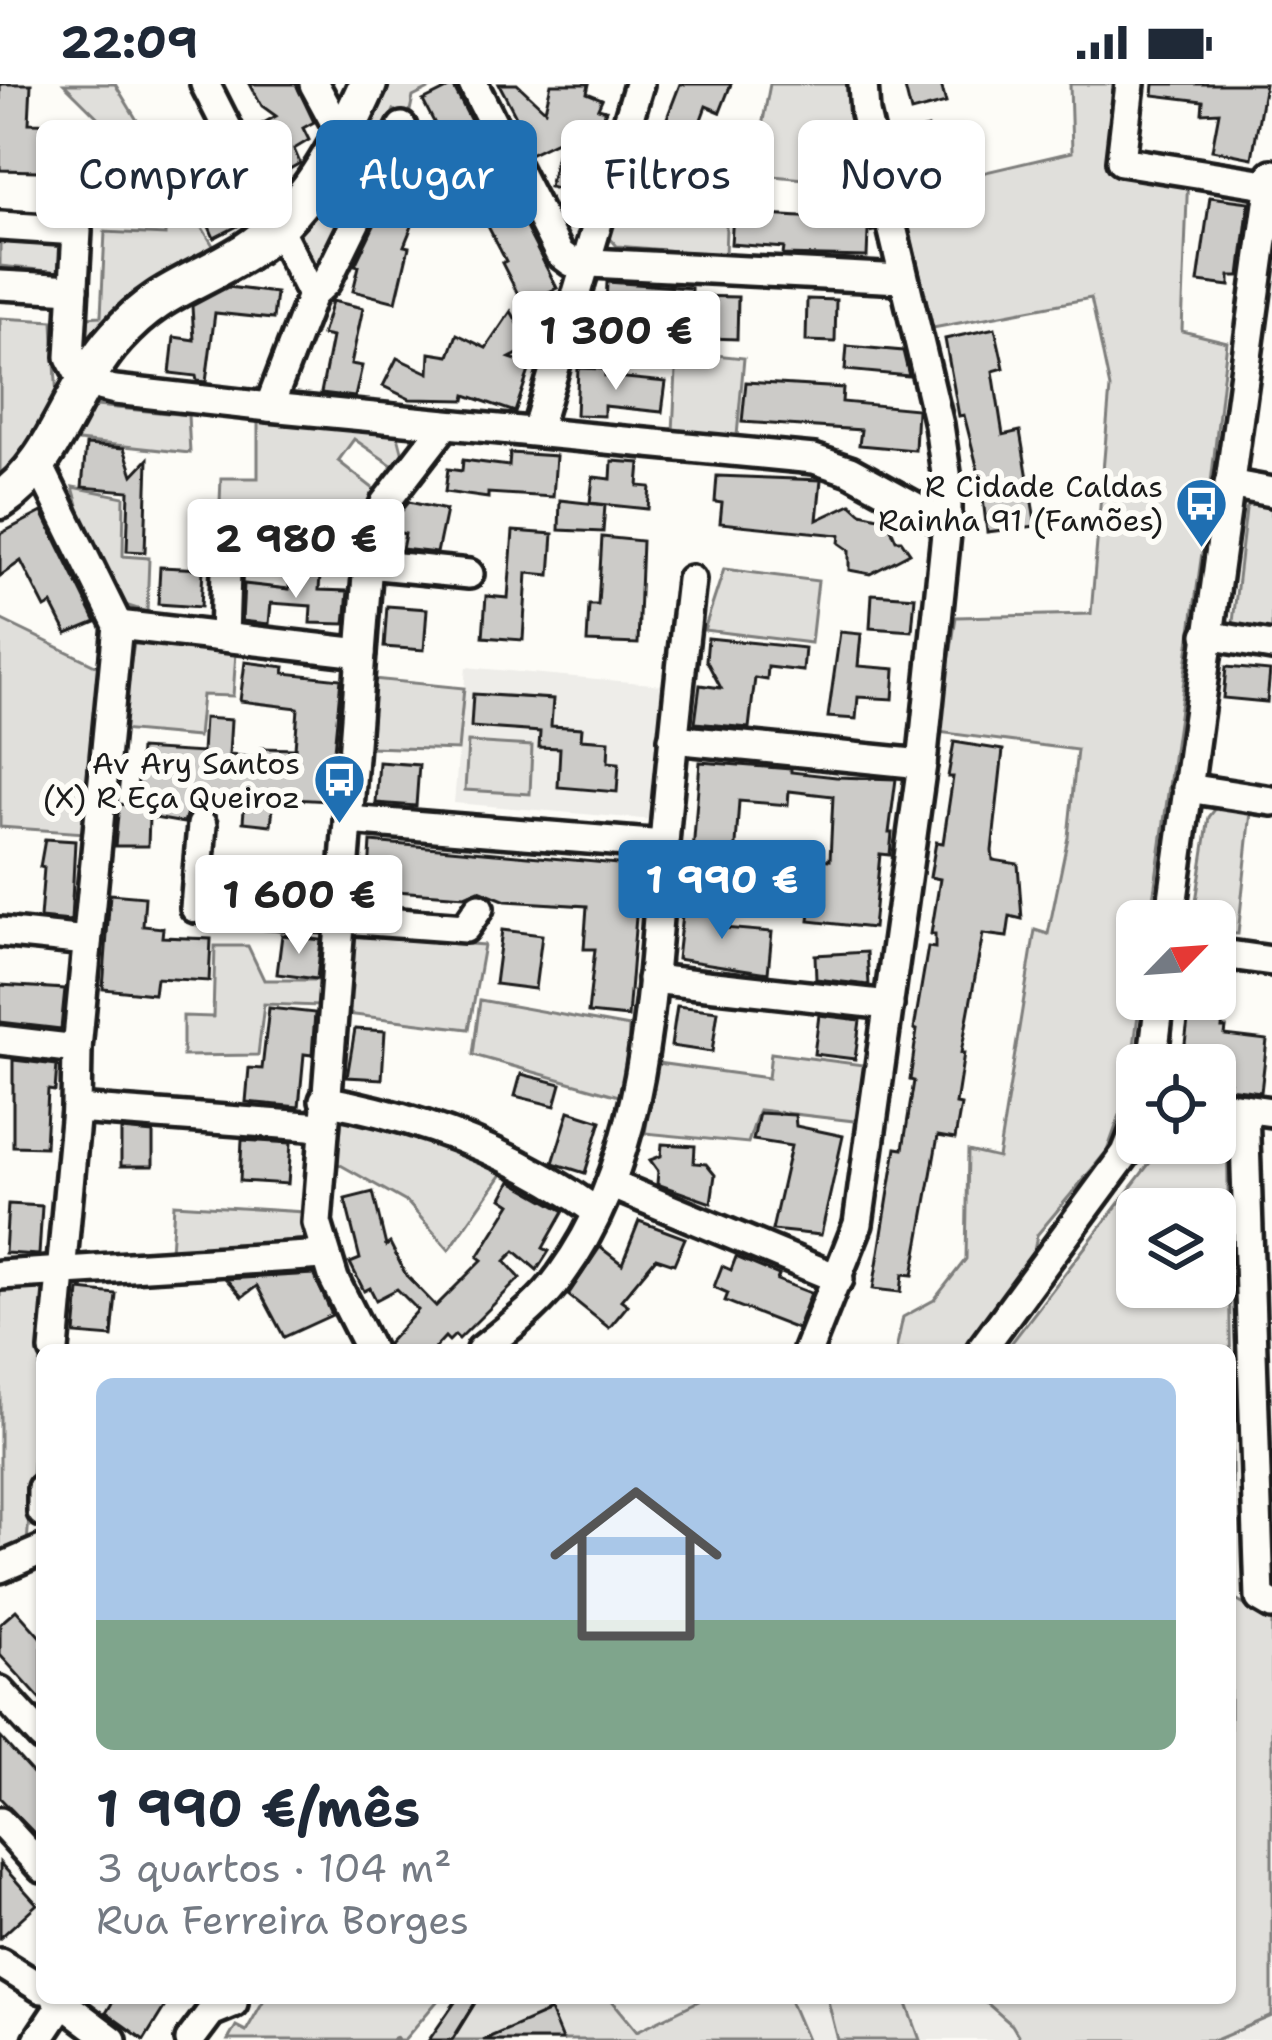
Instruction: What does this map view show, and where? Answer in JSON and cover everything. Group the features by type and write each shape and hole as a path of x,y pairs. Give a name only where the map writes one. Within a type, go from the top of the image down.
{"street":[{"path":"205,84 224,120"},
{"path":"314,84 339,120"},
{"path":"352,120 368,84"},
{"path":"473,84 559,253 571,262 902,279"},
{"path":"536,431 639,84"},
{"path":"811,1344 858,1224 922,764 947,524 939,425 865,113 863,84"},
{"path":"1130,84 1120,161 1271,185"},
{"path":"1173,900 1228,484 1260,334 1272,173"},
{"path":"292,210 316,180"},
{"path":"0,226 77,231 70,357 83,382 115,390 268,407 814,459 850,471 947,524"},
{"path":"0,500 38,464 83,382 112,341 152,302 248,250 274,228"},
{"path":"279,228 312,295"},
{"path":"268,407 312,295 326,282 352,228"},
{"path":"0,285 74,289"},
{"path":"367,1344 324,1255 317,1223 370,537 385,503 445,425"},
{"path":"38,464 118,625 55,1344"},
{"path":"1228,484 1272,492"},
{"path":"224,637 227,538"},
{"path":"368,564 469,574"},
{"path":"488,1344 562,1275 610,1184 635,1101 652,979 691,580"},
{"path":"118,625 361,653"},
{"path":"1207,635 1272,646"},
{"path":"673,739 922,764"},
{"path":"1187,788 1272,801"},
{"path":"348,820 664,845"},
{"path":"202,826 195,908 465,928 479,908"},
{"path":"0,932 87,941"},
{"path":"1236,956 1272,961"},
{"path":"652,979 889,1005"},
{"path":"0,1040 77,1049"},
{"path":"76,1109 383,1111 433,1126 547,1176 597,1212"},
{"path":"1258,1110 1263,1420 1260,1598 1272,1605"},
{"path":"985,1344 1118,1164"},
{"path":"610,1184 839,1279"},
{"path":"0,1275 324,1255"},
{"path":"0,1568 36,1560"},
{"path":"3,1700 36,1731"},
{"path":"0,1822 36,1861"},
{"path":"0,1963 36,1984"},
{"path":"38,2040 54,2004"},
{"path":"66,2004 112,2040"},
{"path":"190,2040 211,2012 231,2004"}],"shaded area":[{"path":"64,84 115,84 137,120 100,120"},
{"path":"384,84 439,84 413,97 408,120 394,110 390,120 363,120"},
{"path":"770,84 851,84 854,120 798,120 798,178 774,176 774,120 763,120"},
{"path":"1070,84 1120,84 1121,161 1188,172 1182,331 1227,342 1153,900 1116,900 1116,1020 1137,1020 1134,1044 1116,1044 1116,1126 1107,1151 1037,1235 1033,1257 967,1344 897,1344 903,1317 934,1300 966,1259 968,1151 998,1158 1035,930 1048,934 1068,837 1077,750 938,732 956,617 1091,614 1110,388 1091,298 933,328 909,228 985,228 985,172 1072,152"},
{"path":"316,201 316,228 342,228 325,266 316,274 294,239"},
{"path":"165,228 202,228 217,252 168,272 123,307 89,348 86,317 101,316 105,232 165,235"},
{"path":"610,228 726,228 725,255 617,246 608,236"},
{"path":"0,242 61,246 58,272 0,266"},
{"path":"0,318 53,321 57,402 19,465 0,486"},
{"path":"677,351 744,358 737,436 673,432"},
{"path":"96,406 188,415 190,453 69,440"},
{"path":"258,417 397,432 403,455 396,468 354,439 338,461 379,493 361,532 303,526 297,555 218,552 221,478 258,478"},
{"path":"73,487 124,497 123,556 149,558 147,612 125,605 82,520"},
{"path":"1251,502 1272,504 1272,633 1233,622 1246,509"},
{"path":"724,569 818,581 811,643 704,630"},
{"path":"0,619 101,668 85,833 0,827"},
{"path":"134,644 236,652 233,696 202,695 198,737 119,730"},
{"path":"466,667 663,685 654,820 454,803"},
{"path":"373,679 464,688 458,750 371,747"},
{"path":"468,742 532,746 530,794 465,790"},
{"path":"1216,808 1251,812 1238,934 1236,900 1196,900 1209,817"},
{"path":"355,936 484,945 469,1029 346,1014"},
{"path":"215,946 248,946 264,980 320,980 320,1006 264,1004 258,1055 183,1056 183,1016 213,1017"},
{"path":"480,1000 629,1027 626,1098 473,1055"},
{"path":"771,1053 871,1066 863,1122 759,1110 748,1143 645,1133 657,1063 768,1078"},
{"path":"343,1109 507,1167 449,1250 408,1203 337,1163"},
{"path":"1149,1164 1228,1164 1228,1188 1130,1188"},
{"path":"174,1204 304,1212 306,1239 171,1252"},
{"path":"1116,1207 1116,1308 1230,1308 1230,1344 1011,1344"},
{"path":"46,1287 42,1344 36,1344 27,1544 0,1556 0,1289"},
{"path":"1236,1600 1272,1621 1272,2016 1216,2040 1021,2040 988,2004 1236,2004"},
{"path":"1272,1893 1272,2040 452,2040 474,2004 988,2004 1012,2025 1182,2004 1236,2004 1236,1983"},
{"path":"262,2004 435,2004 404,2040 228,2040 236,2026 246,2031"},
{"path":"474,2004 615,2004 637,2031 693,2004 792,2004 807,2040 452,2040"},
{"path":"829,2004 907,2004 920,2040 838,2040"}],"building":[{"path":"0,84 31,84 29,123 36,123 36,171 0,170"},
{"path":"250,84 296,84 314,122 303,128 309,140 294,149 300,163 292,168 292,120 269,120 276,116 262,106"},
{"path":"499,84 517,84 545,110 551,84 589,84 587,93 602,99 598,108 606,110 602,120 561,120 561,139 537,150 537,120 518,120"},
{"path":"680,84 731,84 720,112 706,106 701,120 666,120"},
{"path":"904,84 941,84 946,103 911,112"},
{"path":"1154,84 1265,84 1252,158 1212,150 1219,112 1202,113 1203,101 1153,95"},
{"path":"453,86 471,120 433,120 423,101"},
{"path":"561,139 561,190 549,187"},
{"path":"1210,197 1249,202 1240,276 1230,276 1230,286 1198,282"},
{"path":"774,215 798,217 798,228 874,231 868,232 867,257 783,255 784,248 731,244 732,228 774,228"},
{"path":"210,228 234,228 214,238"},
{"path":"373,228 411,228 396,302 353,291 359,266 355,265"},
{"path":"489,228 526,228 557,288 523,304 502,263 506,261"},
{"path":"607,282 691,288 691,296 738,297 737,339 709,338 709,330 636,327 635,334 605,333"},
{"path":"228,287 276,293 273,319 215,313 206,382 170,373 174,337 194,340 192,306"},
{"path":"807,299 836,300 835,342 806,341"},
{"path":"332,301 363,308 351,364 362,366 355,397 321,393 332,337 322,335"},
{"path":"511,311 531,347 510,358 531,365 515,412 466,395 465,400 410,399 383,386 397,358 429,373 430,353 449,356 457,334 486,348"},
{"path":"995,328 1004,368 993,371 1003,435 1020,431 1036,526 987,532 981,482 964,415 959,416 945,339"},
{"path":"847,346 903,351 909,376 845,370"},
{"path":"578,368 605,369 605,376 666,382 662,412 604,406 604,416 576,415"},
{"path":"746,382 843,388 842,402 917,409 915,450 859,445 861,430 742,422"},
{"path":"86,445 124,448 133,475 148,459 145,552 127,551 129,491 82,487"},
{"path":"510,453 556,456 553,497 488,493 488,498 445,492 448,469 462,471 463,460 509,466"},
{"path":"612,461 640,463 638,486 650,487 648,509 590,503 593,477 611,479"},
{"path":"717,476 821,480 817,520 851,504 861,513 887,519 896,540 910,553 870,574 849,570 849,550 839,543 840,535 720,523 722,503 715,502"},
{"path":"560,500 605,505 603,532 559,530"},
{"path":"409,502 446,510 437,553 402,549 405,534 396,532"},
{"path":"42,512 96,622 67,634 52,604 45,608 21,561 0,576 0,534"},
{"path":"513,531 553,534 550,575 527,573 523,640 483,637 486,596 508,598"},
{"path":"602,537 642,541 638,644 587,642 589,605 598,605"},
{"path":"160,567 203,569 201,607 158,604"},
{"path":"290,574 320,575 319,590 348,591 345,624 310,623 311,606 271,603 269,624 242,621 244,584 289,589"},
{"path":"872,594 915,597 912,631 870,628"},
{"path":"387,606 427,609 424,650 384,647"},
{"path":"840,632 861,634 858,666 895,669 893,699 858,697 856,719 828,717"},
{"path":"708,638 805,648 803,671 768,667 767,680 755,678 749,728 695,723 700,685 721,688 706,660"},
{"path":"245,662 285,667 284,673 341,679 329,801 274,798 271,825 243,822 245,797 192,793 184,823 149,817 148,846 115,846 119,804 136,806 140,749 202,753 204,718 231,720 229,755 262,758 262,748 295,749 298,708 240,701"},
{"path":"1226,667 1270,671 1267,702 1223,698"},
{"path":"473,694 553,699 551,726 582,728 581,739 609,741 608,762 619,763 617,792 558,787 560,748 539,747 540,732 471,727"},
{"path":"954,742 1003,750 993,860 1018,864 1022,919 1010,916 1007,937 983,934 961,1053 956,1104 961,1105 955,1139 938,1136 913,1275 903,1274 901,1292 873,1289 896,1148 903,1149 914,1081 910,1080 914,1029 928,947 935,948 935,934 931,934 940,879 930,877 936,842 943,843"},
{"path":"379,762 419,765 416,806 376,803"},
{"path":"700,762 896,779 890,855 880,854 873,928 809,921 811,900 779,896 783,855 830,860 833,796 789,791 788,805 739,801 734,874 692,865"},
{"path":"45,839 75,841 71,921 40,918"},
{"path":"371,842 640,866 628,1017 588,1013 595,949 584,949 587,906 506,901 479,890 465,896 368,889"},
{"path":"110,894 145,897 143,926 163,928 162,937 211,939 209,981 156,978 154,994 103,989"},
{"path":"683,906 725,912 723,928 772,932 768,973 677,959"},
{"path":"502,930 542,935 535,989 495,984"},
{"path":"282,935 321,940 317,979 277,974"},
{"path":"867,952 869,985 816,979 815,955"},
{"path":"0,985 65,989 61,1029 0,1022"},
{"path":"677,1006 718,1011 712,1052 671,1046"},
{"path":"269,1008 315,1013 312,1055 304,1054 299,1107 246,1102 249,1068 262,1069"},
{"path":"819,1015 860,1020 855,1059 814,1054"},
{"path":"1188,1020 1223,1020 1225,1035 1267,1040 1261,1092 1236,1089 1236,1044 1185,1044"},
{"path":"355,1029 385,1031 382,1079 347,1077"},
{"path":"13,1060 57,1065 55,1091 48,1090 45,1147 13,1146"},
{"path":"521,1074 561,1084 555,1106 515,1096"},
{"path":"569,1111 601,1121 585,1173 553,1163"},
{"path":"759,1113 795,1115 796,1126 843,1136 821,1235 772,1230 791,1146 753,1140"},
{"path":"121,1130 153,1133 153,1166 121,1166"},
{"path":"242,1140 291,1143 288,1184 240,1181"},
{"path":"662,1144 695,1146 694,1163 706,1164 715,1175 711,1203 657,1184 658,1171 650,1160 661,1156"},
{"path":"511,1181 564,1211 543,1248 549,1251 537,1270 515,1251 505,1261 520,1278 459,1339 455,1335 439,1344 387,1344 418,1310 397,1289 376,1300 370,1288 364,1291 350,1263 360,1259 345,1199 373,1192 386,1246 390,1243 406,1275 436,1306 482,1260 478,1257 511,1204 502,1198"},
{"path":"8,1204 42,1206 39,1255 5,1253"},
{"path":"639,1221 685,1238 674,1264 656,1258 621,1300 628,1305 609,1328 568,1295 600,1247 622,1264"},
{"path":"736,1257 811,1293 797,1329 725,1301 728,1293 714,1287 722,1266 731,1270"},
{"path":"314,1274 332,1315 284,1337 257,1286 242,1297 226,1279"},
{"path":"79,1290 116,1294 112,1337 75,1334"},
{"path":"16,1610 36,1632 36,1694 0,1655 0,1624"},
{"path":"0,1737 36,1776 36,1835 0,1798"},
{"path":"0,1863 36,1905 0,1938"},
{"path":"111,2004 166,2004 144,2040 106,2013"},
{"path":"454,2004 474,2004 452,2040 429,2040"},
{"path":"550,2011 562,2040 483,2040"}],"place":[{"name":"R Cidade Caldas Rainha 91 (Famões)","path":"1202,549"},
{"name":"Av Ary Santos (X) R Eça Queiroz","path":"339,826"}]}
